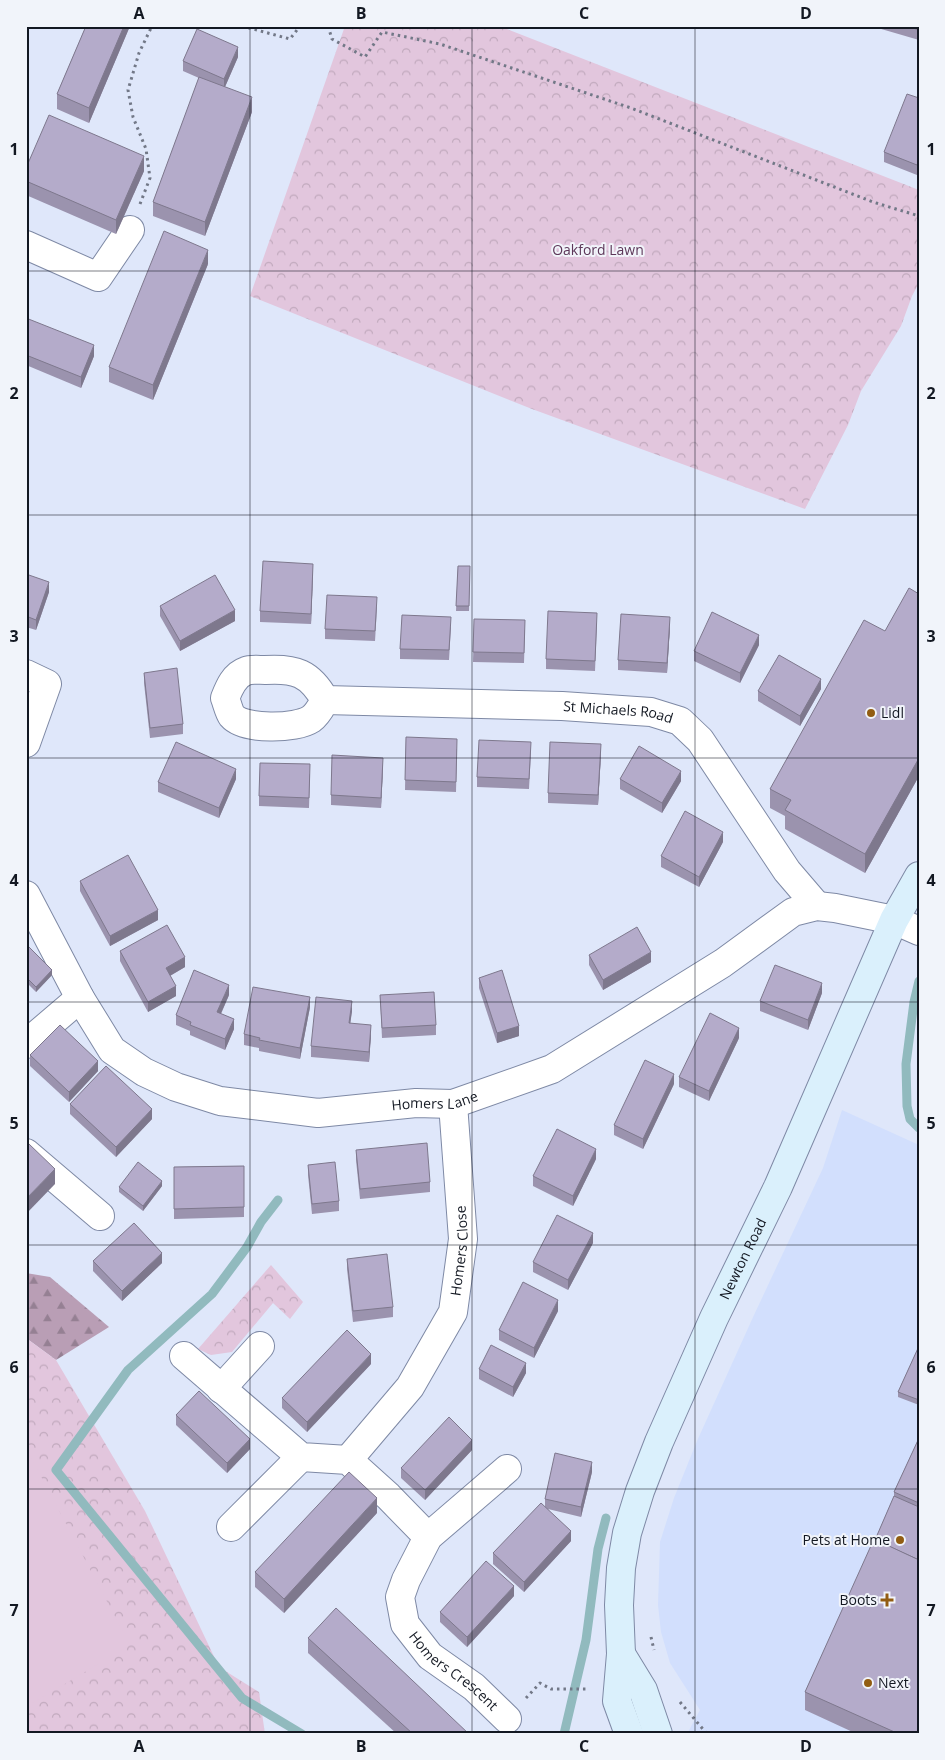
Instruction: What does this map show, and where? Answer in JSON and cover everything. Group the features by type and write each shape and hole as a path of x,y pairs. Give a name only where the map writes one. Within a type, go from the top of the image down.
{"main road":[{"name":"Newton Road","path":"629,1734 617,1701 621,1654 619,1605 621,1568 627,1533 640,1491 659,1442 714,1318 778,1187 894,920 919,876"},
{"name":"Newton Road","path":"621,1654 643,1690 658,1734"}],"street":[{"path":"26,245 98,277 130,230"},
{"path":"26,674 47,684 26,743"},
{"name":"St Michaels Road","path":"325,700 562,706 651,712 680,721 700,740 787,871 817,906"},
{"name":"Homers Lane","path":"26,895 80,998 112,1050 144,1072 176,1086 220,1101 318,1113 416,1103 453,1104 552,1069 723,963 792,912 817,906 835,908 894,920 919,931"},
{"path":"26,1044 80,998"},
{"name":"Homers Close","path":"348,1460 410,1387 453,1312 464,1239 453,1104"},
{"path":"26,1153 100,1216"},
{"path":"221,1389 260,1346"},
{"path":"184,1356 301,1457 348,1460 388,1496 428,1537"},
{"path":"231,1527 301,1457"},
{"name":"Homers Crescent","path":"507,1469 428,1537 406,1580 400,1597 405,1624 430,1656 474,1687 507,1719"}],"path":[{"path":"130,230 150,178 146,149 132,117 128,90 138,53 152,26"},
{"path":"242,26 290,39 300,26"},
{"path":"328,26 332,39 365,57 382,32 440,44 631,108 873,202 919,216"},
{"path":"650,1629 656,1656"},
{"path":"507,1719 540,1683 551,1689 589,1689"},
{"path":"676,1698 707,1734"}],"shaded area":[{"path":"842,1110 919,1145 919,1734 687,1734 700,1710 670,1663 661,1632 658,1605 660,1542 674,1498 697,1441 823,1168"}],"green space":[{"name":"Oakford Lawn","path":"345,26 499,26 919,190 919,283 901,326 861,391 848,425 805,509 532,409 250,296"},
{"path":"271,1265 303,1302 290,1319 273,1303 232,1352 211,1355 198,1349"},
{"path":"26,1273 50,1277 109,1327 56,1360 26,1338"},
{"path":"26,1338 56,1360 145,1511 219,1667 259,1692 265,1734 26,1734"},
{"path":"26,1448 130,1645 26,1707"}],"building":[{"path":"86,26 124,26 89,108 57,94"},
{"path":"907,26 919,26 919,30"},
{"path":"197,29 238,47 224,79 183,61"},
{"path":"199,77 252,97 205,222 153,202"},
{"path":"907,94 919,98 919,159 917,165 884,152"},
{"path":"49,115 144,156 116,220 26,181 26,168"},
{"path":"164,231 208,250 153,385 109,367"},
{"path":"26,318 94,345 81,377 26,355"},
{"path":"263,561 313,564 311,614 260,611"},
{"path":"458,566 470,566 469,606 456,606"},
{"path":"26,574 49,582 36,620 26,616"},
{"path":"215,575 235,610 180,641 160,606"},
{"name":"Lidl","path":"909,588 919,594 919,758 865,854 785,810 791,800 770,789 864,620 885,631"},
{"path":"327,595 377,597 375,631 325,629"},
{"path":"548,611 597,613 595,661 546,659"},
{"path":"712,612 759,635 740,673 694,651"},
{"path":"621,614 670,617 667,663 618,660"},
{"path":"402,615 451,617 449,650 400,649"},
{"path":"474,619 525,620 524,653 473,652"},
{"path":"779,655 821,679 800,716 758,691"},
{"path":"177,668 183,724 150,728 144,673"},
{"path":"406,737 457,739 456,782 405,780"},
{"path":"479,740 531,742 529,779 477,777"},
{"path":"176,742 236,769 219,808 158,782"},
{"path":"550,742 601,744 598,795 548,793"},
{"path":"639,746 681,771 662,803 620,779"},
{"path":"332,755 383,758 381,798 331,795"},
{"path":"260,763 310,764 309,798 259,796"},
{"path":"685,811 723,832 699,877 661,856"},
{"path":"128,855 158,910 110,936 80,881"},
{"path":"167,925 185,957 166,968 176,986 148,1002 120,951"},
{"path":"637,927 651,952 603,980 589,955"},
{"path":"26,944 52,970 36,987 26,977"},
{"path":"775,965 822,983 808,1020 760,1001"},
{"path":"194,970 229,985 217,1012 234,1019 225,1039 190,1025 191,1022 176,1015"},
{"path":"502,970 519,1026 497,1033 479,978"},
{"path":"253,987 310,997 300,1048 259,1040 260,1038 244,1034"},
{"path":"434,992 436,1025 382,1028 380,995"},
{"path":"316,997 352,1001 349,1023 371,1025 369,1052 311,1046"},
{"path":"710,1013 739,1028 709,1091 679,1077"},
{"path":"60,1025 98,1061 69,1092 30,1055"},
{"path":"645,1060 674,1074 643,1139 614,1125"},
{"path":"106,1066 152,1109 116,1147 70,1104"},
{"path":"557,1129 596,1149 573,1196 533,1176"},
{"path":"427,1143 430,1182 360,1189 356,1150"},
{"path":"29,1144 55,1169 26,1199 26,1146"},
{"path":"138,1162 162,1181 143,1206 119,1187"},
{"path":"335,1162 339,1201 312,1204 308,1165"},
{"path":"244,1166 244,1207 174,1209 174,1167"},
{"path":"557,1215 593,1233 568,1280 533,1262"},
{"path":"134,1223 162,1253 122,1291 93,1261"},
{"path":"387,1254 393,1307 353,1311 347,1259"},
{"path":"523,1282 558,1300 534,1348 499,1330"},
{"path":"347,1330 371,1354 307,1422 282,1398"},
{"path":"491,1345 526,1363 513,1387 479,1369"},
{"path":"919,1346 919,1400 898,1392"},
{"path":"199,1391 250,1439 227,1463 176,1415"},
{"path":"449,1417 472,1440 425,1490 401,1468"},
{"path":"919,1438 919,1503 894,1492"},
{"path":"555,1453 592,1462 581,1507 545,1499"},
{"path":"349,1472 377,1498 284,1599 255,1572"},
{"name":"Pets at Home","path":"894,1496 919,1507 919,1560 875,1540"},
{"path":"541,1503 571,1531 524,1582 493,1553"},
{"path":"874,1539 919,1560 919,1734 899,1734 805,1692"},
{"path":"486,1561 514,1586 467,1637 440,1612"},
{"path":"336,1608 469,1734 413,1734 308,1638"}],"waterway":[{"path":"919,981 914,1002 906,1064 907,1106 910,1119 919,1128"},
{"path":"278,1200 261,1222 247,1247 212,1294 128,1370 56,1470 242,1698 302,1734"},
{"path":"564,1734 586,1640 598,1549 606,1518"}],"place":[{"name":"Lidl","path":"871,713"},
{"name":"Pets at Home","path":"900,1540"},
{"name":"Boots","path":"887,1600"},
{"name":"Next","path":"868,1683"}]}
